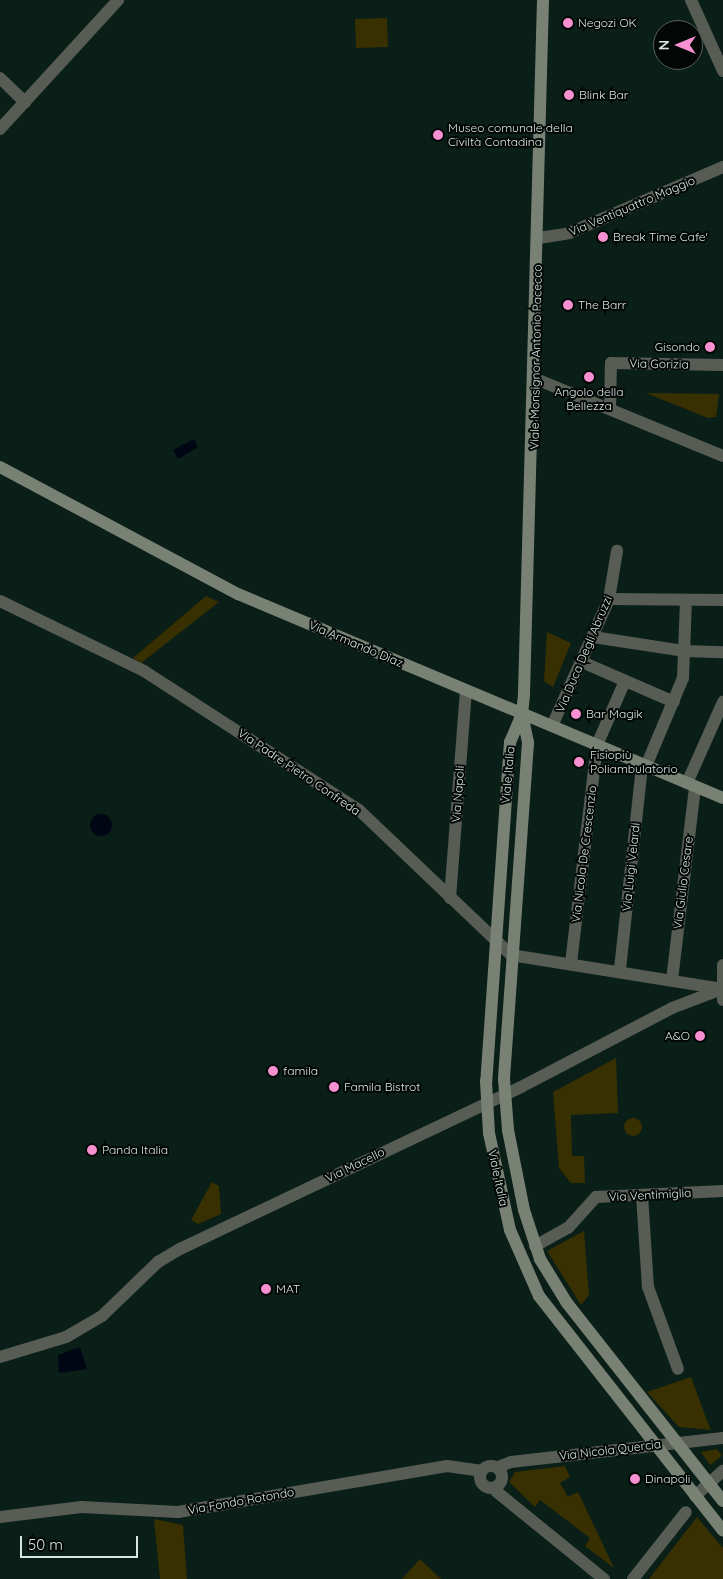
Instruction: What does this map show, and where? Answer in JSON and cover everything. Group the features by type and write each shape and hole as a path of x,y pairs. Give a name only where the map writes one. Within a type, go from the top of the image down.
{"main road":[{"name":"Viale Monsignor Antonio Pacecco","path":"522,714 536,380 543,0"},
{"name":"Via Armando Diaz","path":"0,467 184,569 723,798"},
{"name":"Viale Italia","path":"522,714 510,742 495,943 487,1102 501,1197 529,1279 563,1331 723,1531"},
{"name":"Viale Italia","path":"522,714 528,743 511,955 505,1094 519,1190 535,1246 567,1304 675,1443 723,1501"}],"street":[{"path":"0,129 118,0"},
{"path":"691,0 723,71"},
{"path":"0,78 25,102"},
{"name":"Via Ventiquattro Maggio","path":"539,238 569,233 723,167"},
{"name":"Via Gorizia","path":"610,409 611,364 723,365"},
{"path":"536,380 723,456"},
{"name":"Via Duca Degli Abruzzi","path":"552,726 609,599 617,551"},
{"path":"609,599 723,600"},
{"name":"Via Luigi Velardi","path":"620,969 644,766 683,678 686,600"},
{"name":"Via Padre Pietro Confreda","path":"0,602 144,671 359,810 495,943 511,955"},
{"path":"593,637 685,652 723,652"},
{"path":"582,662 674,702"},
{"name":"Via Nicola De Crescenzio","path":"572,962 596,745 625,681"},
{"name":"Via Napoli","path":"450,898 466,690"},
{"name":"Via Giulio Cesare","path":"672,980 691,785 723,702"},
{"path":"511,955 620,969 723,993 723,965"},
{"name":"Via Macello","path":"0,1357 72,1334 102,1316 158,1262 180,1249 505,1094 672,1008 723,993"},
{"name":"Via Ventimiglia","path":"535,1246 568,1228 596,1198 723,1191"},
{"path":"642,1195 648,1287 678,1369"},
{"name":"Via Nicola Quercia","path":"498,1468 511,1462 723,1438"},
{"name":"Via Fondo Rotondo","path":"0,1517 81,1506 178,1512 447,1466 481,1471"},
{"path":"486,1466 498,1468 502,1478 496,1487 482,1485 481,1471 486,1466"},
{"path":"695,1496 723,1471"},
{"path":"496,1487 497,1492 604,1579"},
{"path":"633,1579 686,1512"}],"shaded area":[{"path":"387,18 388,47 356,48 355,19"},
{"path":"646,393 719,394 716,417 708,418"},
{"path":"194,439 198,447 178,459 173,450"},
{"path":"206,596 219,602 141,663 133,658"},
{"path":"547,632 571,643 553,687 544,681"},
{"path":"101,814 109,817 112,825 109,833 101,836 93,833 90,825 93,817"},
{"path":"616,1058 618,1113 571,1115 572,1156 584,1156 585,1183 571,1183 559,1168 553,1092"},
{"path":"629,1118 637,1118 642,1123 640,1134 629,1136 624,1131 624,1123"},
{"path":"212,1182 219,1186 221,1214 198,1224 191,1220"},
{"path":"584,1231 589,1295 581,1305 547,1251"},
{"path":"80,1347 87,1369 59,1373 58,1355"},
{"path":"691,1377 711,1430 679,1427 647,1392"},
{"path":"717,1449 722,1456 710,1465 701,1452"},
{"path":"565,1466 570,1477 560,1483 568,1497 578,1492 614,1568 585,1546 590,1538 540,1500 535,1507 509,1482 515,1472"},
{"path":"697,1517 723,1548 723,1579 649,1579"},
{"path":"154,1519 183,1525 187,1579 160,1579"},
{"path":"420,1559 441,1579 402,1579"}],"place":[{"name":"Negozi OK","path":"568,23"},
{"name":"Blink Bar","path":"569,95"},
{"name":"Museo comunale della Civiltà Contadina","path":"438,135"},
{"name":"Break Time Cafe'","path":"603,237"},
{"name":"The Barr","path":"568,305"},
{"name":"Gisondo","path":"710,347"},
{"name":"Angolo della Bellezza","path":"589,377"},
{"name":"Bar Magik","path":"576,714"},
{"name":"Fisiopiù Poliambulatorio","path":"579,762"},
{"name":"A&O","path":"700,1036"},
{"name":"famila","path":"273,1071"},
{"name":"Famila Bistrot","path":"334,1087"},
{"name":"Panda Italia","path":"92,1150"},
{"name":"MAT","path":"266,1289"},
{"name":"Dinapoli","path":"635,1479"}]}
